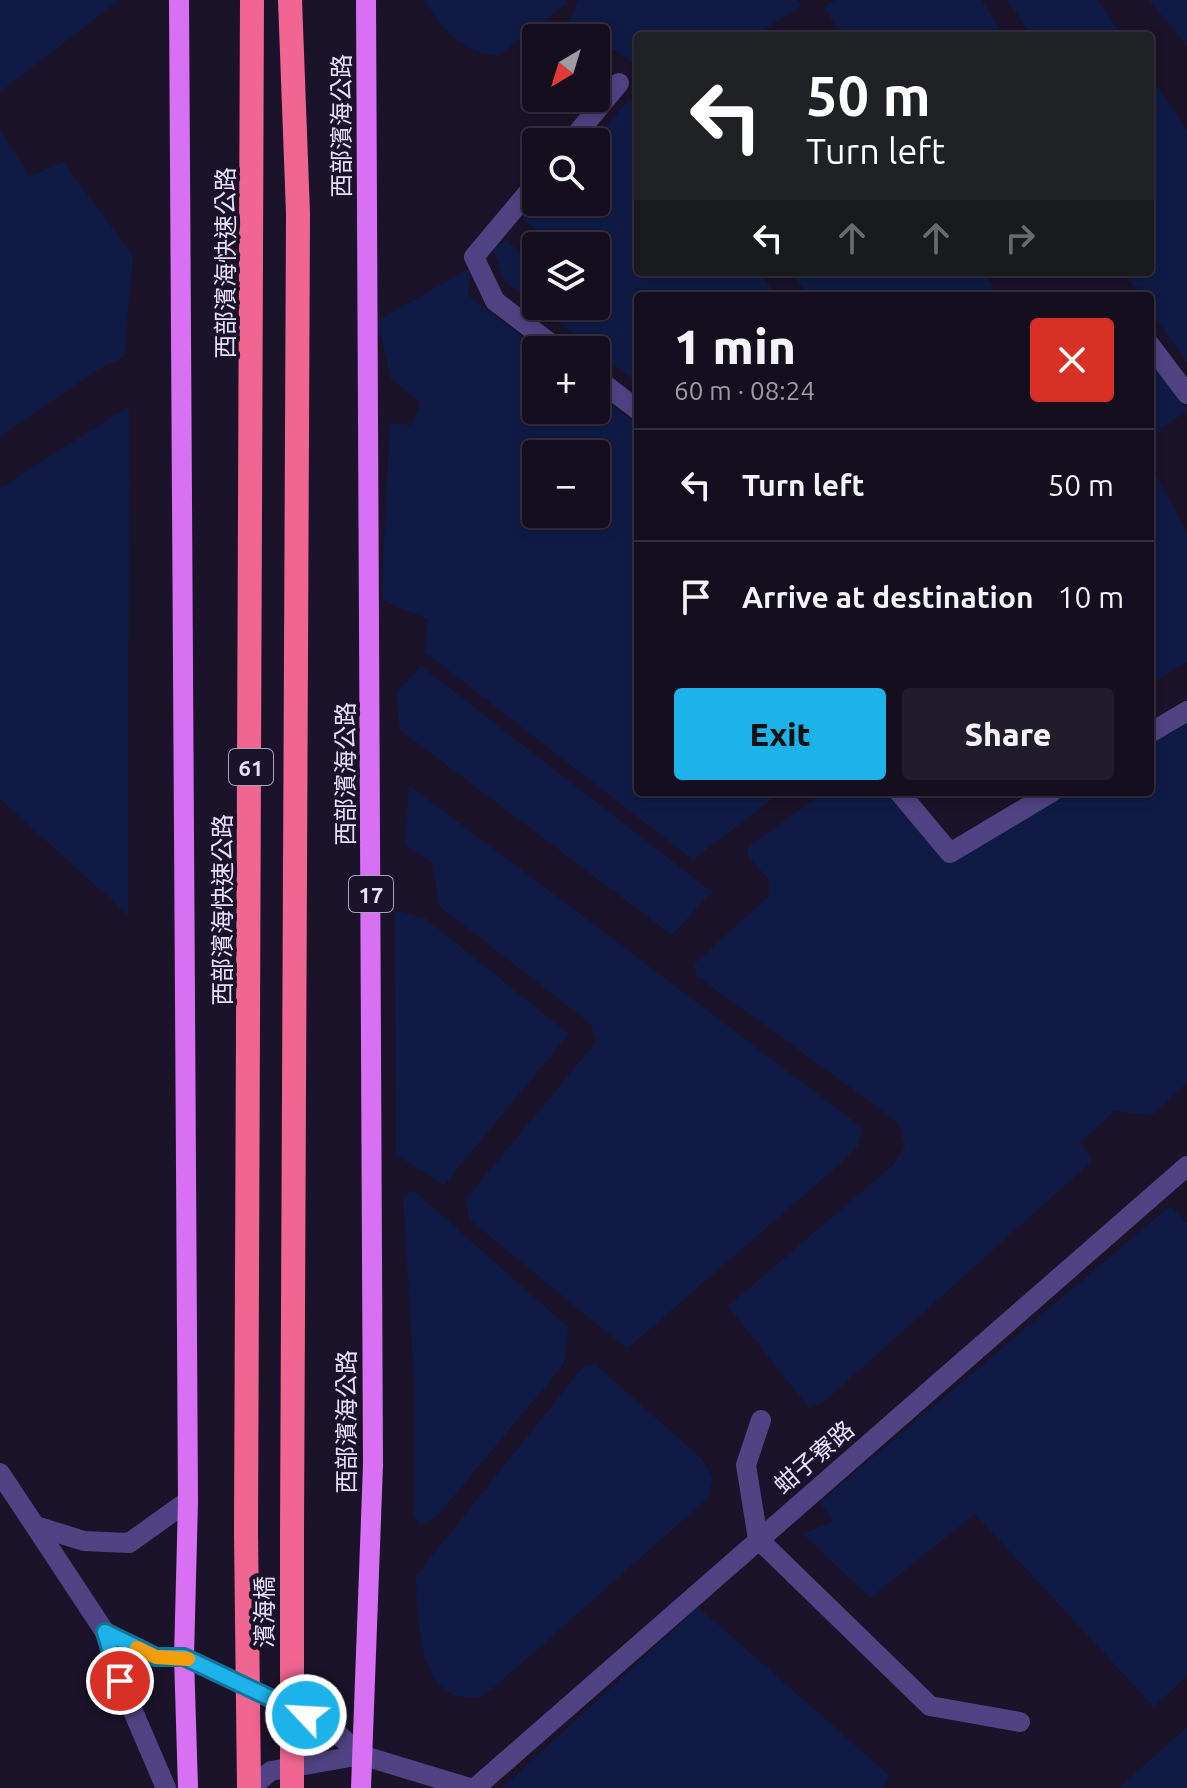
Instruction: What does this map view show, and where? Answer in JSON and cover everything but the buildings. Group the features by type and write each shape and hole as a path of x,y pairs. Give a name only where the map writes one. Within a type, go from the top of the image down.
{"highway":[{"name":"西部濱海快速公路","path":"246,1533 252,0"},
{"name":"濱海橋","path":"290,0 298,213 292,1788"},
{"name":"濱海橋","path":"246,1533 250,1788"}],"main road":[{"path":"179,0 188,1501 184,1657 188,1788"},
{"name":"西部濱海公路","path":"361,1788 373,1465 366,0"}],"street":[{"path":"582,128 619,83"},
{"path":"522,200 474,257 495,301 541,336"},
{"path":"1154,350 1187,394"},
{"path":"610,389 634,407"},
{"path":"1154,731 1187,711"},
{"path":"902,796 950,853 1045,796"},
{"name":"蚶子寮路","path":"472,1788 1187,1166"},
{"path":"761,1420 746,1465 758,1539 930,1706 1020,1722"},
{"path":"0,1473 39,1527 105,1632 120,1681 166,1788"},
{"path":"39,1527 84,1541 129,1543 188,1501"},
{"path":"105,1632 156,1657 184,1657 330,1727 361,1755 472,1788"},
{"path":"250,1788 271,1771 361,1755"}],"water":[{"path":"0,0 118,0 118,1 0,92"},
{"path":"425,0 565,0 567,3 540,24 522,24 522,38 498,56 474,50 454,38 438,21"},
{"path":"578,0 797,0 801,6 759,32 634,32 634,63 610,47 610,24 576,24 570,20"},
{"path":"837,0 982,0 1001,32 840,32 824,7"},
{"path":"1007,0 1098,0 1119,32 1029,32"},
{"path":"1149,0 1187,0 1187,46"},
{"path":"1154,82 1187,130 1187,362 1154,316 1154,292 1137,292 1127,277 1154,276"},
{"path":"630,99 634,104 634,276 762,276 774,292 634,292 634,380 610,362 610,336 576,336 555,320 610,320 610,232 538,232 522,219 525,216 610,216 610,128 604,128"},
{"path":"0,130 30,176 63,162 133,255 124,357 97,370 0,437"},
{"path":"506,240 520,253 522,251 522,294 504,281 493,249"},
{"path":"470,268 468,295 522,336 522,424 610,424 610,404 634,422 634,796 776,796 693,860 425,652 428,619 381,600 390,423 411,425 420,402 391,379 377,321"},
{"path":"794,276 986,276 994,292 806,292"},
{"path":"1154,363 1187,411 1154,433"},
{"path":"129,406 128,915 0,799 0,488"},
{"path":"1154,471 1187,534 1187,662 1154,683"},
{"path":"421,666 712,892 672,935 400,730 396,693"},
{"path":"1187,714 1187,1083 1152,1115 1115,1111 1081,1142 1092,1161 824,1402 809,1408 728,1306 893,1165 905,1147 899,1123 697,976 694,964 769,896 769,880 747,855 749,846 819,796 891,796 944,852 1043,796 1154,796 1154,733"},
{"path":"409,785 863,1128 858,1146 840,1164 627,1349 470,1220 465,1200 596,1042 591,1024 439,906 432,863 405,845"},
{"path":"395,910 425,918 569,1034 444,1185 396,1155"},
{"path":"413,1190 568,1327 564,1364 437,1516 420,1526 414,1516 414,1377 403,1197"},
{"path":"1170,1206 1187,1223 1187,1676 1154,1707 975,1514 870,1598 803,1534 833,1522 820,1502"},
{"path":"595,1364 702,1459 713,1478 709,1497 496,1686 478,1698 452,1694 432,1674 426,1659 419,1624 416,1576 583,1367"},
{"path":"698,1607 890,1776 883,1788 502,1788"},
{"path":"1187,1727 1187,1788 1119,1788"}],"slow traffic":[{"path":"137,1648 156,1657 188,1659"}],"route":[{"path":"120,1681 105,1632 156,1657 184,1657 306,1715"}]}
